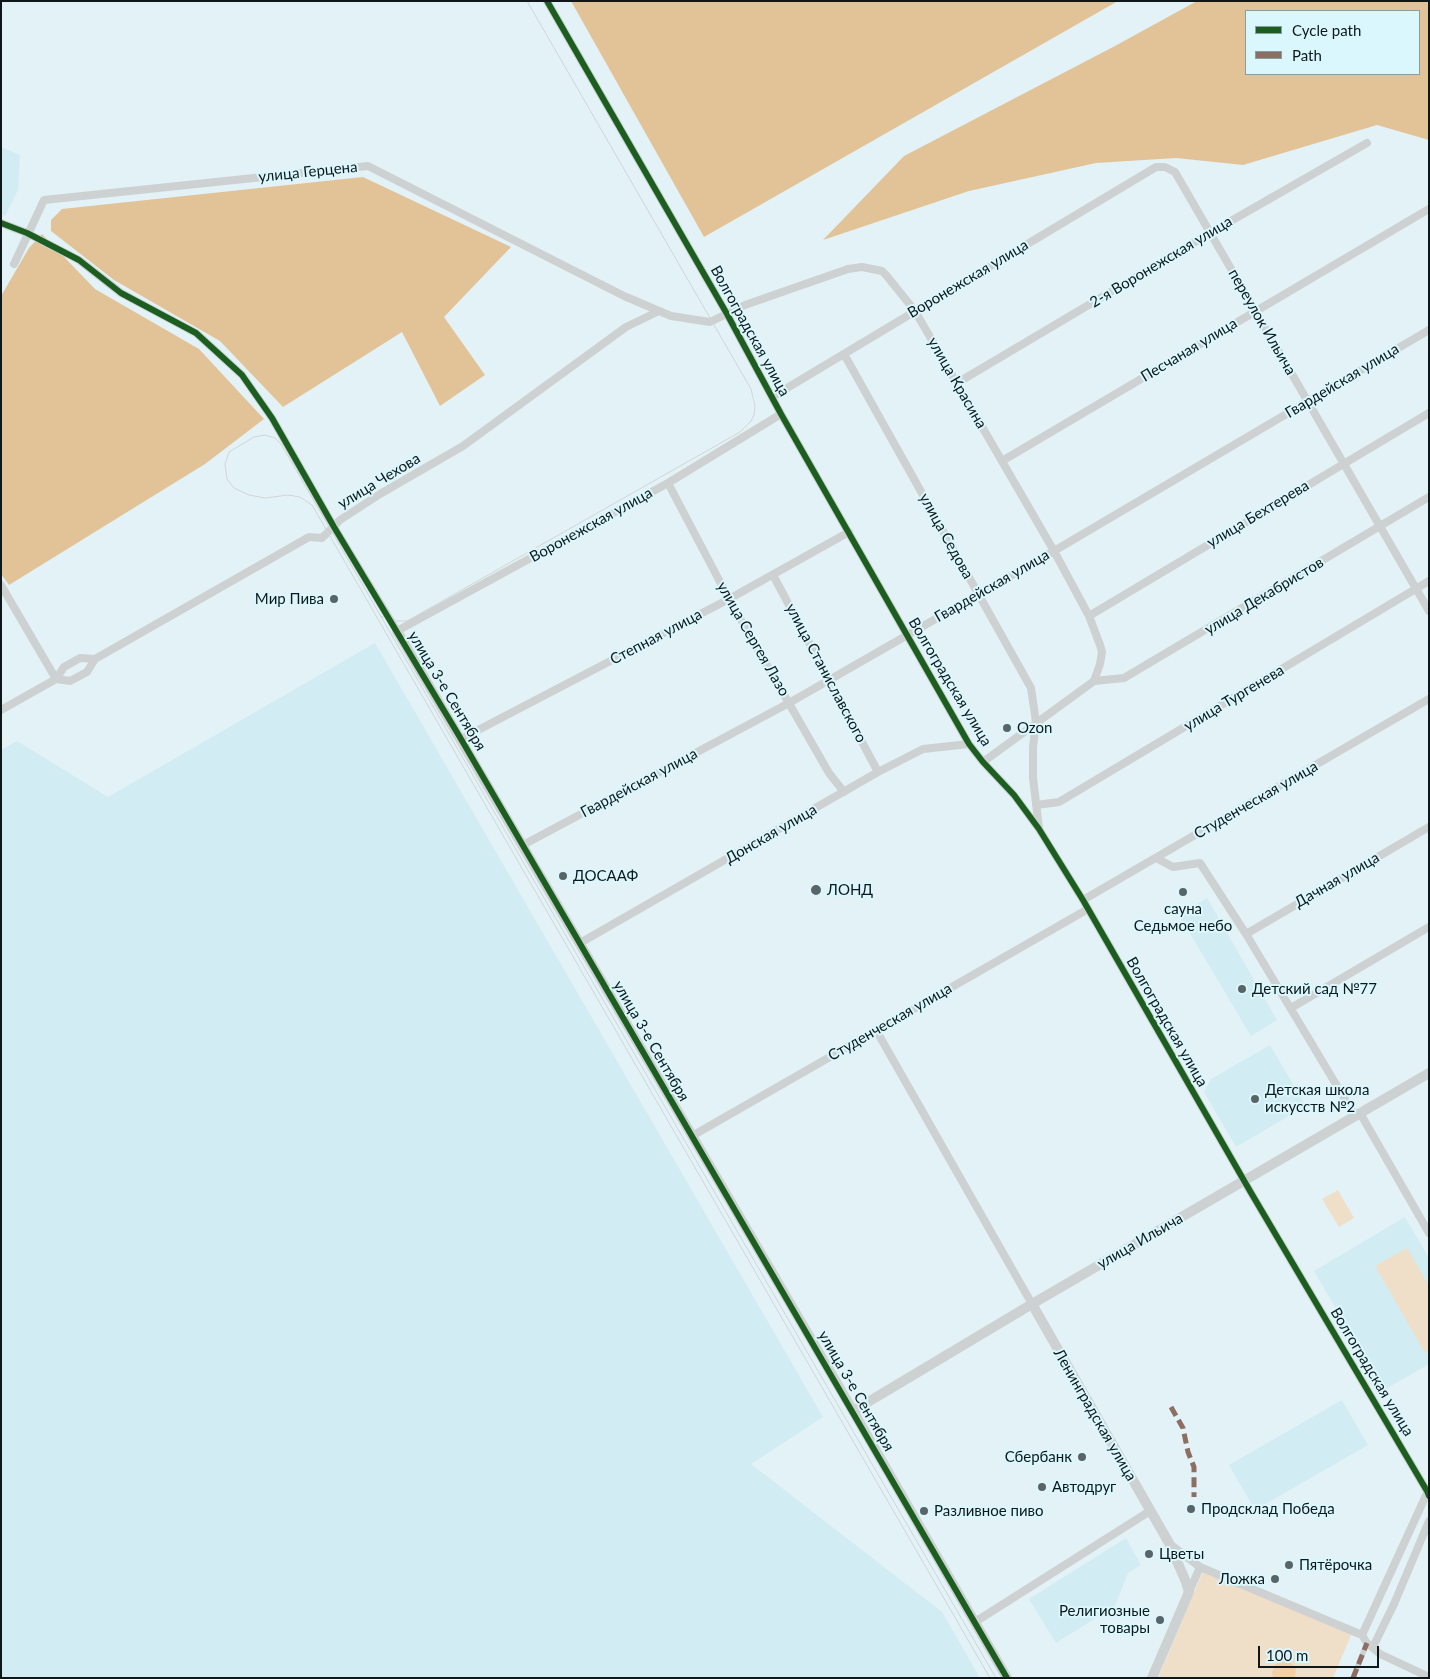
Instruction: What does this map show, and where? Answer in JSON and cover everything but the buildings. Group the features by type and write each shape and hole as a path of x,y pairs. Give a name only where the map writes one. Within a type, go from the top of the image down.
{"street":[{"name":"Волгоградская улица","path":"547,1 727,314 781,414 969,744 1014,795 1039,829 1083,900 1244,1180 1428,1493"},
{"name":"2-я Воронежская улица","path":"957,383 1210,233 1367,143"},
{"name":"улица Герцена","path":"14,264 44,200 368,166 624,296 671,316 710,322 727,314"},
{"name":"Воронежская улица","path":"772,397 1156,167 1165,168"},
{"name":"переулок Ильича","path":"1165,168 1175,172 1429,611"},
{"name":"Песчаная улица","path":"1002,461 1429,209"},
{"name":"улица 3-е Сентября","path":"1,223 27,233 79,260 121,293 196,333 242,375 272,418 334,527 523,845 1007,1678"},
{"name":"улица Красина","path":"727,314 745,305 848,269 862,267 877,269 886,275 915,311 1054,551 1089,616 1102,652 1094,681"},
{"name":"улица Чехова","path":"1,710 56,679 64,667 80,658 95,659 309,537 322,538 340,520 462,446 626,327 659,311"},
{"name":"Гвардейская улица","path":"523,845 789,703 906,634 1054,551 1429,330"},
{"name":"улица Седова","path":"844,354 1031,688 1036,722 1033,763 1036,806"},
{"name":"улица Бехтерева","path":"1089,616 1429,413"},
{"name":"Воронежская улица","path":"397,631 668,484 781,414"},
{"name":"улица Сергея Лазо","path":"668,484 729,599 829,773 844,792"},
{"name":"улица Декабристов","path":"1094,681 1124,678 1429,497"},
{"name":"Степная улица","path":"461,739 729,599 849,532"},
{"name":"улица Станиславского","path":"773,575 878,772"},
{"name":"улица Тургенева","path":"1036,806 1059,802 1429,581"},
{"path":"1,585 56,679 70,680 86,672 95,659"},
{"path":"983,762 1094,681"},
{"name":"Студенческая улица","path":"1083,900 1429,699"},
{"name":"Донская улица","path":"580,943 878,772 923,749 969,744"},
{"name":"Волгоградская улица","path":"1036,806 1039,829"},
{"name":"Дачная улица","path":"1246,934 1429,827"},
{"path":"1156,858 1173,867 1200,863 1358,1114 1429,1233"},
{"name":"Студенческая улица","path":"692,1136 1088,909"},
{"path":"1291,1008 1429,927"},
{"name":"Ленинградская улица","path":"876,1030 1169,1544 1200,1567 1362,1635"},
{"name":"улица Ильича","path":"853,1411 1032,1304 1429,1073"},
{"path":"1428,1493 1362,1635 1380,1654 1429,1677"},
{"path":"975,1622 1150,1511"},
{"path":"1352,1678 1394,1604 1429,1521"},
{"path":"1409,1531 1423,1537"},
{"path":"1169,1544 1182,1571 1189,1592"},
{"path":"1152,1678 1200,1567"},
{"path":"1379,1597 1394,1604"}],"shaded area":[{"path":"571,1 1118,1 704,237"},
{"path":"1197,1 1429,1 1429,140 1377,125 1243,165 1176,158 1096,163 969,191 823,240 904,156"},
{"path":"1,147 20,155 18,190 5,216 1,214"},
{"path":"363,177 511,247 444,317 485,375 440,406 402,332 283,407 220,341 114,280 51,231 51,220 62,209"},
{"path":"42,234 95,289 199,349 264,419 205,464 9,585 1,574 1,296 29,248"},
{"path":"375,643 823,1417 751,1464 942,1612 980,1678 1,1678 1,750 17,741 108,797"},
{"path":"1207,898 1277,1020 1251,1036 1179,915"},
{"name":"Детская школа искусств №2","path":"1270,1045 1306,1106 1236,1147 1204,1092 1211,1079"},
{"path":"1338,1190 1354,1218 1339,1227 1322,1199"},
{"path":"1405,1217 1429,1258 1429,1364 1384,1390 1314,1271"},
{"path":"1407,1248 1429,1286 1429,1351 1425,1353 1375,1266"},
{"path":"1342,1400 1368,1445 1255,1510 1229,1465"},
{"path":"1126,1538 1141,1565 1128,1573 1115,1606 1056,1643 1029,1599"},
{"path":"1203,1571 1352,1633 1333,1678 1158,1678"},
{"path":"1286,1660 1296,1668 1295,1678 1273,1678 1272,1672 1275,1665"}],"tram line":[{"path":"380,616 395,621 407,621 740,432 754,415 755,406 751,389 527,1"},
{"path":"990,1678 312,505 300,497 288,495 265,498 249,495 234,488 227,479 225,464 229,452 254,437 265,435 275,438 281,444 996,1678"}],"marked path":[{"path":"1171,1407 1183,1428 1188,1452 1194,1467 1194,1497"},
{"path":"1353,1678 1367,1643"}],"cycle path":[{"path":"547,1 727,314 781,414 969,744 1014,795 1039,829 1083,900 1250,1191 1429,1496"},
{"path":"1,223 27,233 79,260 121,293 196,333 242,375 272,418 334,527 461,739 1007,1678"}],"place":[{"name":"Мир Пива","path":"334,599"},
{"name":"Ozon","path":"1007,728"},
{"name":"ДОСААФ","path":"563,876"},
{"name":"ЛОНД","path":"816,890"},
{"name":"сауна Седьмое небо","path":"1183,892"},
{"name":"Детский сад №77","path":"1242,989"},
{"name":"Детская школа искусств №2","path":"1255,1099"},
{"name":"Сбербанк","path":"1082,1457"},
{"name":"Автодруг","path":"1042,1487"},
{"name":"Продсклад Победа","path":"1191,1509"},
{"name":"Разливное пиво","path":"924,1511"},
{"name":"Цветы","path":"1149,1554"},
{"name":"Пятёрочка","path":"1289,1565"},
{"name":"Ложка","path":"1275,1579"},
{"name":"Религиозные товары","path":"1160,1620"}]}
